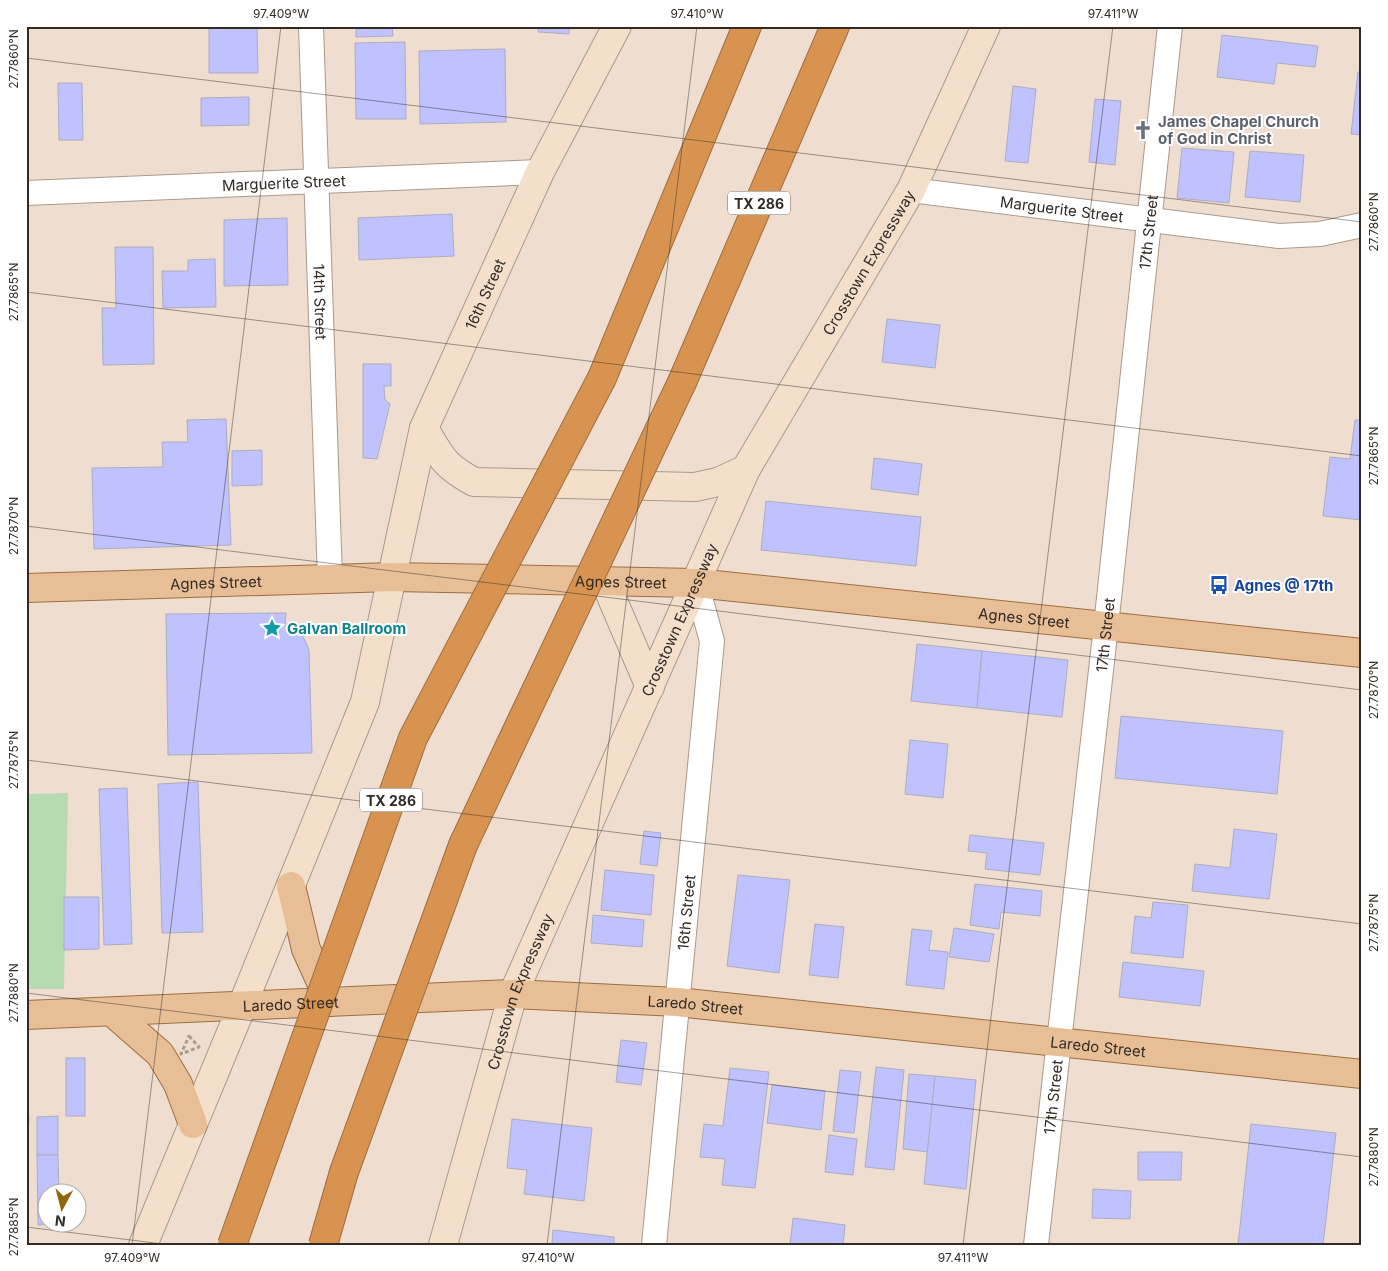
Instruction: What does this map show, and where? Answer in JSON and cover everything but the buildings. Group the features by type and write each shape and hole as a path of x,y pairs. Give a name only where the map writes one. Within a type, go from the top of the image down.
{"highway":[{"name":"TX 286","path":"232,1245 413,738 602,378 747,26"},
{"name":"TX 286","path":"323,1245 348,1163 462,845 683,380 835,26"}],"main road":[{"name":"16th Street","path":"393,577 424,428 540,172 618,26"},
{"name":"Crosstown Expressway","path":"443,1245 513,994 746,469 911,190 986,26"},
{"path":"424,428 440,457 451,470 474,482 695,487 718,482 746,469"},
{"path":"143,1245 365,702 393,577"},
{"name":"Agnes Street","path":"26,588 393,577 696,583 1362,653"},
{"path":"605,582 650,688"},
{"path":"291,886 306,949 330,1002"},
{"name":"Laredo Street","path":"26,1015 513,994 677,1002 1362,1074"},
{"path":"112,1012 160,1054 178,1084 193,1124"}],"street":[{"name":"14th Street","path":"311,26 318,182 330,578"},
{"name":"17th Street","path":"1036,1245 1106,626 1170,26"},
{"name":"Marguerite Street","path":"26,193 540,172"},
{"name":"Marguerite Street","path":"911,190 1279,236 1320,234 1362,225"},
{"name":"16th Street","path":"654,1245 712,641 696,583"}],"path":[{"path":"189,1036 199,1047"}],"green space":[{"path":"68,793 64,989 26,989 26,794"}],"place":[{"name":"James Chapel Church of God in Christ","path":"1143,130"},
{"name":"Agnes @ 17th","path":"1219,585"},
{"name":"Galvan Ballroom","path":"272,628"}]}
